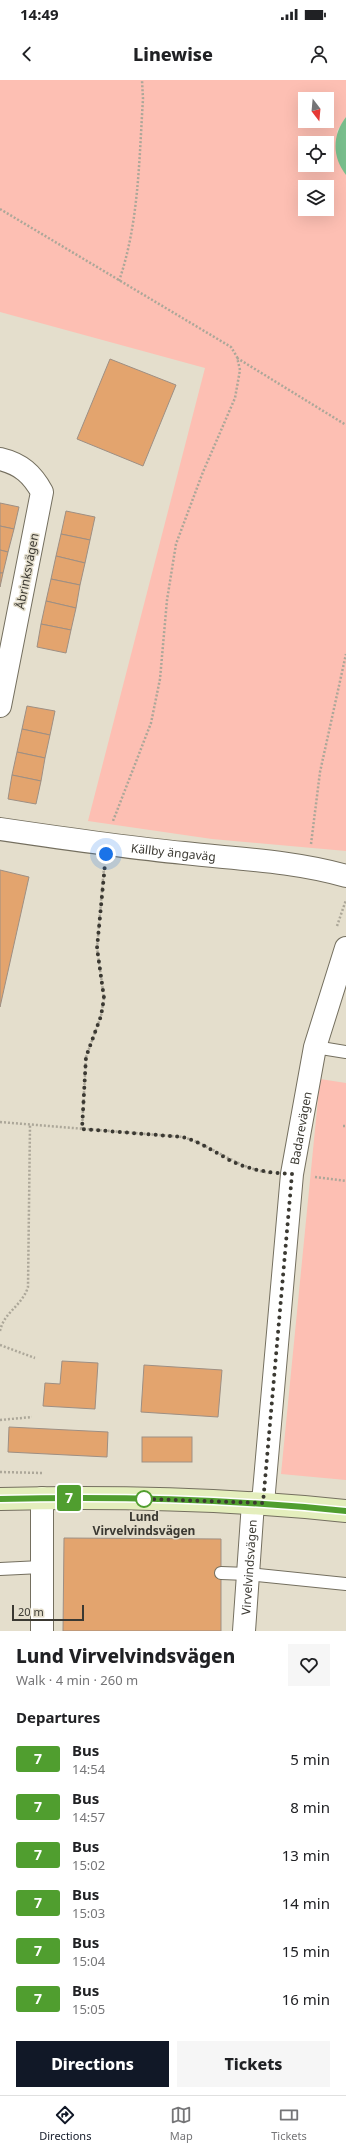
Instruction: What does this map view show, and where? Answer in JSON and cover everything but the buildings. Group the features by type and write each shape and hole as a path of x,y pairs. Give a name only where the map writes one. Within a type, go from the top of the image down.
{"street":[{"name":"Åbrinksvägen","path":"0,459 9,461 33,476 42,492 0,706"},
{"name":"Källby ängaväg","path":"0,829 107,845 308,868 346,876"},
{"name":"Badarevägen","path":"258,1503 292,1174 315,1047 342,970 346,948"},
{"path":"0,1499 86,1497 258,1503 346,1511"},
{"path":"42,1498 42,1631"},
{"name":"Virvelvindsvägen","path":"244,1631 248,1574 258,1503"}],"lane":[{"path":"315,1047 346,1052"},
{"path":"0,1569 41,1567"},
{"path":"221,1573 248,1574 346,1584"}],"path":[{"path":"119,281 127,256 133,228 143,99 142,80"},
{"path":"0,209 231,348 237,357 240,370 235,398 203,472 176,544 167,600 160,679 151,723 111,827 107,845 97,948 104,998 101,1016 86,1057 82,1129"},
{"path":"237,357 346,425"},
{"path":"308,868 320,772 346,654"},
{"path":"0,1122 183,1137 195,1140 232,1161 258,1171 346,1181"},
{"path":"0,1331 2,1324 8,1315 24,1298 28,1287 30,1125"},
{"path":"0,1345 35,1358"},
{"path":"0,1420 32,1417"}],"shaded area":[{"path":"0,80 346,80 346,117 337,131 346,175 346,851 212,839 88,821 205,368 0,312"},
{"path":"346,117 346,175 338,161 336,153 336,139 341,124"},
{"path":"320,1079 346,1083 346,1480 281,1474"}],"bus line":[{"name":"7","path":"0,1499 86,1497 263,1503 346,1511"}],"place":[{"name":"Lund Virvelvindsvägen","path":"144,1499"}],"route":[{"path":"106,854 97,948 104,998 101,1016 86,1057 82,1129 183,1137 195,1140 232,1161 258,1171 292,1174 263,1503 144,1499"}]}
